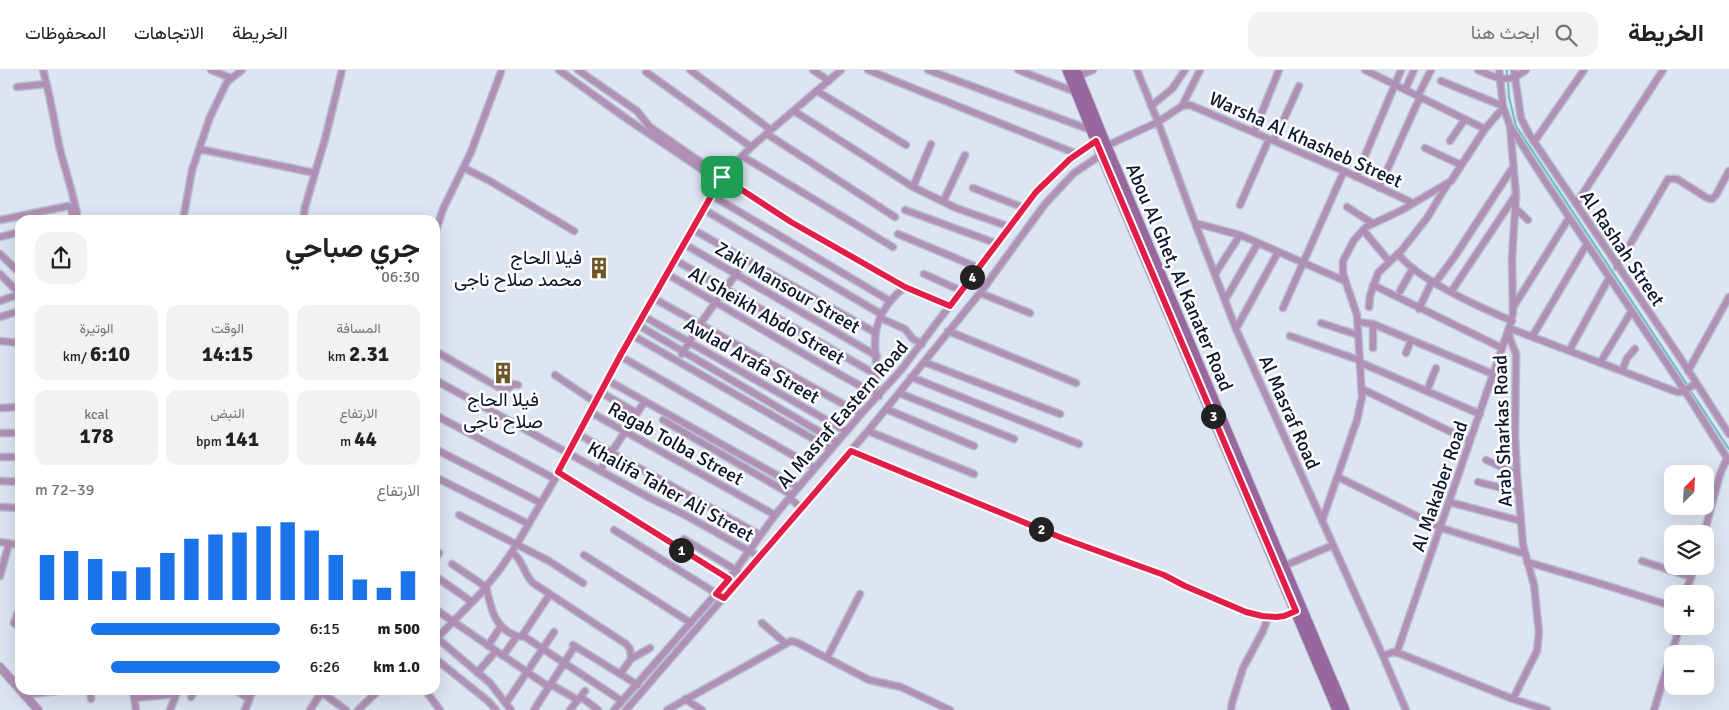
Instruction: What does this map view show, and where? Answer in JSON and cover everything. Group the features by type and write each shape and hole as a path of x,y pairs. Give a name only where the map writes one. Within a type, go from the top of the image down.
{"main road":[{"name":"Abou Al Ghet, Al Kanater Road","path":"1067,70 1296,611 1322,664"},
{"name":"Abou Al Ghet, Al Kanater Road","path":"1077,73 1106,146 1284,566 1322,664"},
{"path":"1322,664 1337,710"},
{"path":"1322,664 1345,710"}],"street":[{"path":"42,70 59,146 74,195 73,215"},
{"path":"211,70 231,78"},
{"path":"184,215 192,170 222,90 231,78 242,70"},
{"path":"304,215 342,70"},
{"path":"559,70 627,119 791,222 905,287 950,306"},
{"path":"690,70 769,132 895,217"},
{"path":"813,70 829,81"},
{"path":"440,634 486,587 517,544 720,179 751,147 841,70"},
{"path":"868,70 1076,154"},
{"path":"928,70 1091,130"},
{"path":"1018,70 1076,92"},
{"path":"1077,73 1093,70"},
{"name":"Al Masraf Road","path":"1137,70 1236,329 1406,710"},
{"path":"1151,106 1172,89 1185,70"},
{"path":"1254,132 1279,70"},
{"path":"1365,70 1484,129"},
{"path":"1356,177 1401,70"},
{"path":"1405,90 1414,70"},
{"path":"1379,188 1431,70"},
{"path":"1478,70 1500,80 1515,78 1526,70"},
{"path":"1499,70 1503,107 1510,126 1728,459 1720,474 1706,525"},
{"name":"Al Rashah Street","path":"1514,70 1521,118 1534,142 1729,434"},
{"path":"1534,142 1584,70"},
{"path":"1576,204 1663,70"},
{"path":"581,71 637,111 650,127 720,179"},
{"path":"1182,106 1198,71"},
{"path":"440,218 464,168 501,72"},
{"path":"646,72 751,147"},
{"path":"1441,81 1503,107"},
{"path":"17,87 46,84"},
{"path":"1240,205 1299,86"},
{"path":"817,92 906,145"},
{"name":"Warsha Al Khasheb Street","path":"1106,146 1158,122 1182,106 1190,105 1414,203"},
{"path":"1370,307 1370,296 1378,273 1398,253 1427,218 1484,129 1503,107"},
{"path":"794,111 913,187 943,202 1010,227"},
{"path":"1450,141 1464,119"},
{"name":"Arab Sharkas Road","path":"1510,126 1516,195 1512,260 1514,306 1510,325 1510,338 1516,354 1515,437 1518,492 1525,554 1538,612 1537,651 1513,699"},
{"name":"Al Masraf Eastern Road","path":"614,710 729,579 774,515 922,344 1036,192 1070,159 1096,141"},
{"path":"913,187 931,144"},
{"path":"1425,148 1461,165"},
{"path":"199,149 315,173"},
{"path":"943,202 964,155"},
{"name":"Al Masraf Eastern Road","path":"626,710 868,431 980,292 1045,204 1074,173 1102,155"},
{"path":"742,156 893,247"},
{"path":"1419,309 1433,282 1455,256 1513,167"},
{"path":"464,168 488,180 574,231"},
{"path":"1283,308 1344,171"},
{"path":"1617,267 1668,180 1676,178 1710,199 1716,195 1729,171"},
{"path":"1322,521 1360,413 1362,389 1358,322 1345,281 1342,267 1343,261 1363,230 1372,223 1447,185"},
{"path":"972,188 1024,208"},
{"path":"711,195 890,301"},
{"path":"1451,292 1516,195"},
{"path":"24,215 68,206 71,207 72,215"},
{"path":"1347,207 1372,223"},
{"path":"1515,208 1528,220"},
{"path":"703,209 880,316 905,329 913,339 922,344"},
{"path":"905,210 998,244"},
{"path":"0,220 15,217"},
{"path":"1514,306 1569,218"},
{"path":"1195,223 1240,235 1345,281"},
{"path":"692,228 876,333"},
{"path":"1363,230 1389,261"},
{"path":"0,237 15,233"},
{"path":"898,234 979,268"},
{"path":"1215,274 1240,235"},
{"path":"1225,300 1258,243"},
{"name":"Zaki Mansour Street","path":"684,244 876,356"},
{"path":"1532,337 1587,244"},
{"path":"1236,329 1278,252"},
{"path":"1398,253 1402,259 1433,282 1532,337 1677,392 1685,391 1695,384"},
{"path":"0,254 15,269"},
{"path":"675,260 877,375"},
{"path":"678,360 700,324 746,260"},
{"path":"11,265 15,264"},
{"path":"1400,291 1413,268"},
{"name":"Al Sheikh Abdo Street","path":"667,274 876,395"},
{"path":"924,274 962,291"},
{"path":"0,276 15,290"},
{"path":"1569,351 1609,278"},
{"path":"1373,285 1502,348"},
{"path":"876,395 876,333 880,316 890,301 905,287"},
{"path":"980,292 1030,313"},
{"path":"0,301 15,296"},
{"path":"1688,371 1729,297"},
{"path":"653,298 861,414"},
{"path":"1600,363 1632,312"},
{"path":"0,318 15,314"},
{"name":"Awlad Arafa Street","path":"643,316 846,431"},
{"path":"1358,322 1373,324 1493,374"},
{"path":"1321,323 1358,335"},
{"path":"1372,348 1373,324"},
{"path":"638,325 837,442"},
{"name":"Al Makaber Road","path":"1397,652 1510,325"},
{"path":"948,332 1076,382"},
{"path":"632,335 831,449"},
{"path":"1290,336 1359,361 1480,414"},
{"path":"1406,353 1411,340"},
{"path":"0,341 15,343"},
{"path":"1622,371 1627,358 1635,349"},
{"path":"440,354 505,390 514,384 518,385"},
{"path":"620,356 815,468"},
{"path":"924,362 1060,414"},
{"path":"1427,391 1436,368"},
{"path":"554,374 595,402"},
{"path":"911,377 1078,444"},
{"path":"607,380 798,487"},
{"name":"Khalifa Taher Ali Street","path":"440,383 760,557"},
{"path":"1362,389 1470,441"},
{"path":"600,392 638,413"},
{"path":"899,393 1014,439"},
{"path":"600,470 645,401"},
{"path":"0,408 15,407"},
{"path":"886,409 974,446"},
{"name":"Ragab Tolba Street","path":"590,412 774,515"},
{"path":"440,418 556,476 737,584"},
{"path":"663,420 790,496 802,508"},
{"path":"868,431 974,474"},
{"path":"0,433 15,433"},
{"path":"578,434 760,535"},
{"path":"851,451 1062,538 1164,575 1246,612 1268,617 1284,616 1296,611"},
{"path":"440,452 541,503"},
{"path":"0,457 15,457"},
{"path":"1486,460 1517,474"},
{"path":"1338,477 1441,528 1525,554"},
{"path":"440,480 529,524"},
{"path":"0,481 15,482"},
{"path":"1478,482 1518,492"},
{"path":"1449,502 1521,521"},
{"path":"0,507 15,508"},
{"path":"460,515 549,561 583,583"},
{"path":"614,530 724,598"},
{"path":"684,539 744,575"},
{"path":"0,542 15,544"},
{"path":"0,576 9,543"},
{"path":"1284,566 1333,545"},
{"path":"512,552 521,560 530,580 626,644 632,654 631,660"},
{"path":"584,556 691,623"},
{"path":"1642,561 1692,577 1688,585"},
{"path":"1527,562 1664,604"},
{"path":"452,564 486,587 494,616 501,626 543,648 622,701"},
{"path":"440,580 472,602"},
{"path":"503,656 550,594"},
{"path":"827,658 860,594"},
{"path":"440,613 526,672 550,686 581,696 598,710"},
{"path":"1231,710 1243,668 1263,631 1268,617"},
{"path":"762,623 784,643"},
{"path":"488,646 501,626"},
{"path":"506,703 554,632"},
{"path":"1654,710 1677,635"},
{"path":"440,641 496,689 511,710"},
{"path":"669,710 784,643 795,641 869,680 900,687 950,710"},
{"path":"534,710 574,645 638,684"},
{"path":"620,674 631,660 650,648"},
{"path":"477,673 496,651"},
{"path":"1383,656 1397,652 1513,699 1547,710"},
{"path":"440,662 488,701 496,710"},
{"path":"0,667 15,684"},
{"path":"25,695 38,710"},
{"path":"91,695 91,699"},
{"path":"134,695 136,710"},
{"path":"134,698 153,695"},
{"path":"170,710 176,695"},
{"path":"243,695 249,699"},
{"path":"246,710 251,695"},
{"path":"310,710 319,695"},
{"path":"327,695 346,710"},
{"path":"358,710 374,695"},
{"path":"430,695 440,710"},
{"path":"570,710 581,696"},
{"path":"686,700 702,710"}],"waterway":[{"path":"1507,70 1507,76"},
{"path":"1508,81 1509,97 1516,126 1688,386"},
{"path":"1690,390 1729,449"}],"place":[{"name":"فيلا الحاج محمد صلاح ناجى","path":"599,268"},
{"name":"فيلا الحاج صلاح ناجى","path":"503,373"}],"route":[{"path":"1096,141 1296,611 1276,617 1246,612 1164,575 1062,538 851,451 724,598 716,594 729,579 558,472 620,356 722,177 791,222 905,287 950,306 1036,192 1070,159 1096,141"}]}
